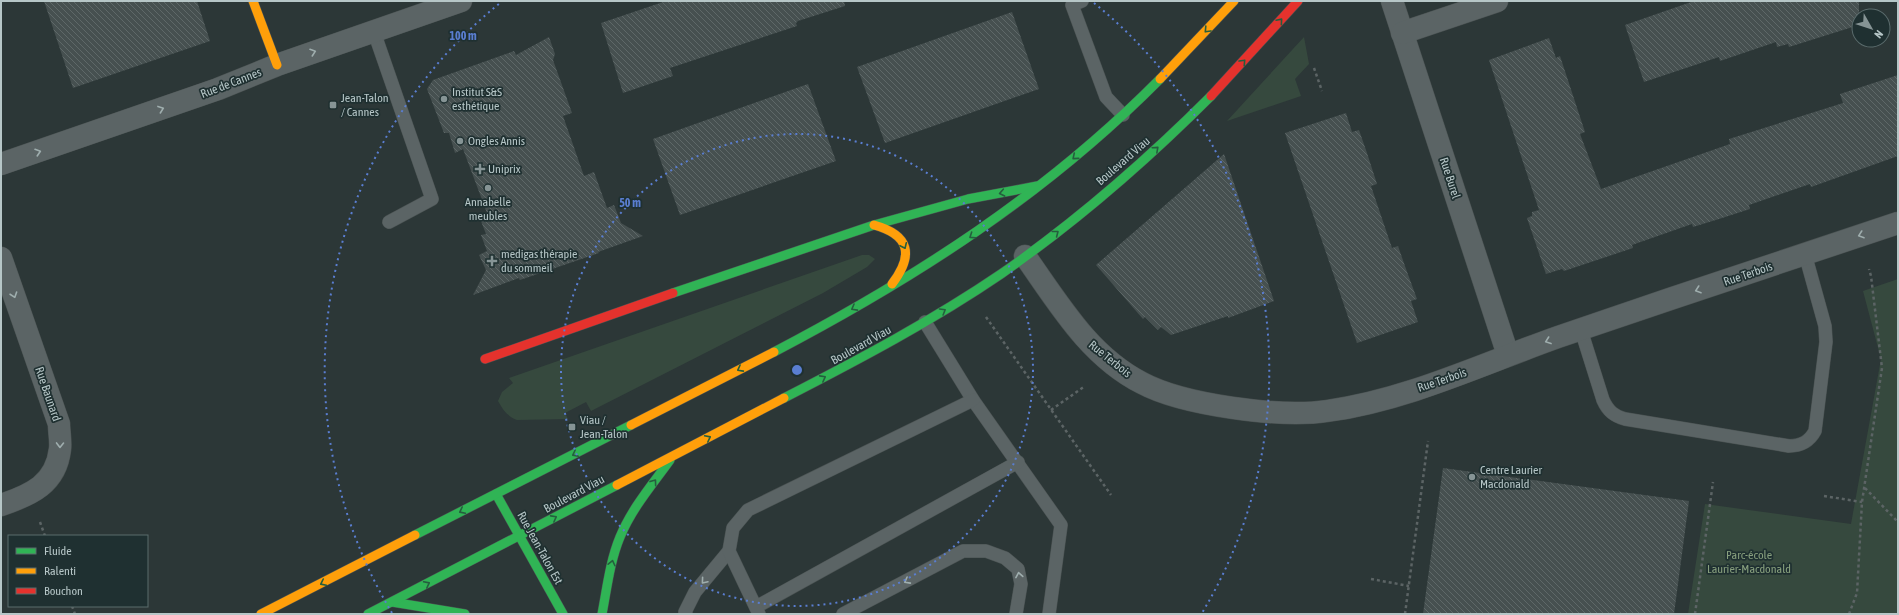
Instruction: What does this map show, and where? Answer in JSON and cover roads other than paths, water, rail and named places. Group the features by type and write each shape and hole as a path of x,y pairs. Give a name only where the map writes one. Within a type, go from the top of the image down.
{"main road":[{"path":"253,1 276,65"},
{"path":"261,614 730,374 888,289 929,264 1001,216 1123,115 1186,53 1234,1"},
{"name":"Boulevard Viau","path":"368,614 520,537 852,364 925,322 996,277 1106,193 1165,140 1223,84 1298,1"},
{"path":"485,359 666,295 874,225 968,200 1040,185"},
{"path":"874,225 888,228 896,233 904,244 907,256 905,266 900,275 888,289"},
{"path":"602,614 612,564 620,536 636,508 673,456"},
{"name":"Rue Jean-Talon Est","path":"496,494 563,614"},
{"path":"392,602 465,614"}],"street":[{"name":"Rue de Cannes","path":"1,164 218,89 276,65 461,1"},
{"name":"Rue Burel","path":"1392,1 1508,355"},
{"path":"1402,33 1497,1"},
{"name":"Rue Terbois","path":"1025,256 1068,317 1096,351 1119,370 1144,384 1187,399 1270,412 1326,412 1372,402 1407,392 1508,355 1898,223"},
{"name":"Rue Baunard","path":"1,258 59,424 60,449 54,470 41,487 24,497 1,505"}],"lane":[{"path":"1082,1 1072,5 1106,97 1123,115"},
{"path":"374,32 432,199 389,222"},
{"path":"1581,330 1603,400 1606,407 1615,416 1625,420 1789,446 1802,444 1812,437 1815,431 1826,342 1825,326 1805,254"},
{"path":"925,322 973,400 1061,525 1049,614"},
{"path":"686,614 685,612 694,592 729,551 733,528 748,510 973,400"},
{"path":"729,551 758,611 1018,462"},
{"path":"843,614 963,552 986,551 1005,558 1018,569 1021,584 1016,614"}],"place":[{"name":"Institut S&S esthétique","path":"444,99"},
{"name":"Jean-Talon / Cannes","path":"333,105"},
{"name":"Ongles Annis","path":"460,141"},
{"name":"Uniprix","path":"480,169"},
{"name":"Annabelle meubles","path":"488,188"},
{"name":"medigas thérapie du sommeil","path":"492,261"},
{"name":"Viau / Jean-Talon","path":"572,427"},
{"name":"Centre Laurier Macdonald","path":"1472,477"}],"park label":[{"name":"Parc-école Laurier-Macdonald","path":"1749,562"}]}
